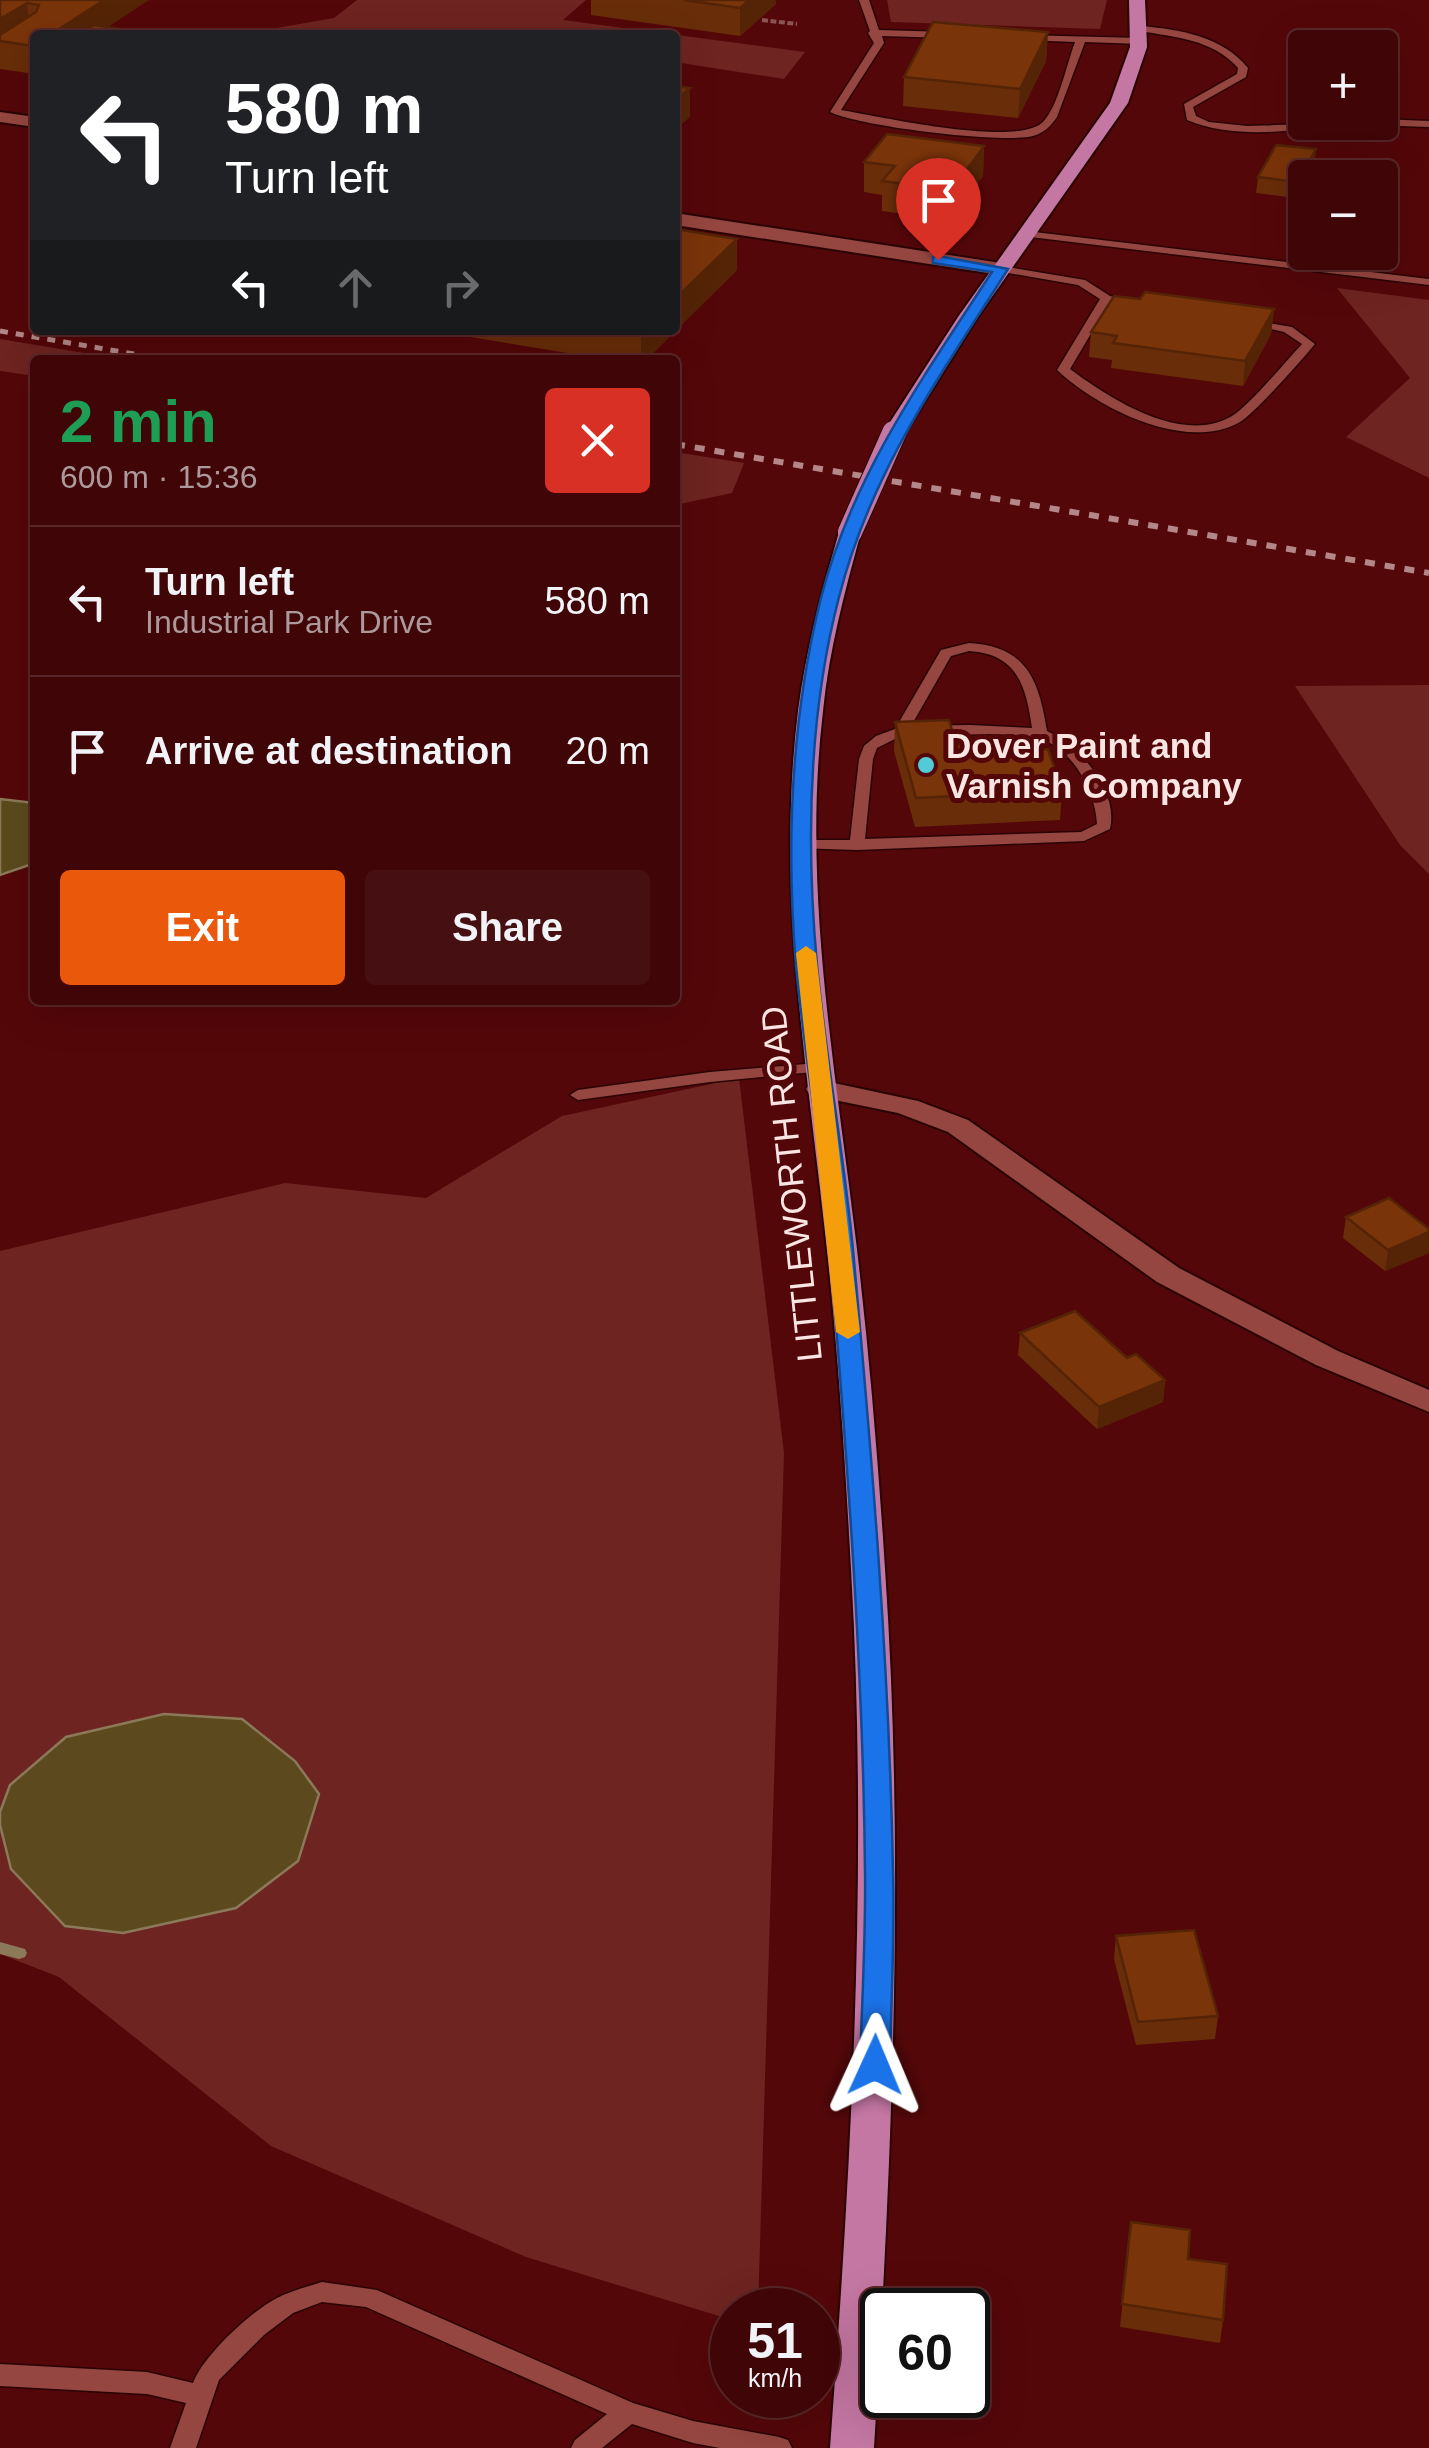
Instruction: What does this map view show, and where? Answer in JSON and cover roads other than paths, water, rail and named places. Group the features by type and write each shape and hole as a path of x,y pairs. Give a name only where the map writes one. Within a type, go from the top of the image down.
{"main road":[{"name":"LITTLEWORTH ROAD","path":"852,2448 875,2065 879,1873 868,1572 841,1243 806,964 801,845 810,696 830,598 850,532 894,434 1001,269 1132,82 1141,35 1138,0"}],"street":[{"path":"0,116 30,121"},
{"path":"680,220 1001,269"},
{"path":"819,1078 932,1113 958,1126 1168,1275 1327,1358 1429,1402"}],"lane":[{"path":"864,0 879,43 835,112 1011,136 1035,132 1048,122 1080,39"},
{"path":"874,33 968,36"},
{"path":"1005,37 1189,37 1229,54 1244,68 1242,75 1188,106 1191,118 1240,128 1288,126"},
{"path":"1398,123 1429,124"},
{"path":"1026,234 1429,282"},
{"path":"1001,269 1080,282 1106,298 1151,308"},
{"path":"1106,298 1063,370 1118,404 1184,429 1224,426 1238,418 1309,344 1288,329 1227,318"},
{"path":"901,731 946,653 972,646 988,648 1019,667 1030,683 1040,734"},
{"path":"801,845 858,845 954,843 1098,833 1104,826 1105,815 1086,771 1072,754 1040,734 901,731 871,746 866,759 858,845"},
{"path":"578,1095 710,1077 819,1078"},
{"path":"183,2448 210,2374 255,2328 284,2306 322,2292 368,2297 628,2412 693,2432 779,2448"},
{"path":"0,2374 147,2383 201,2396"},
{"path":"584,2448 628,2412"}],"waterway":[{"path":"0,1948 19,1953"}],"railway":[{"path":"0,331 140,355"},
{"path":"680,445 1429,573"}],"place":[{"name":"Dover Paint and Varnish Company","path":"926,765"}]}
